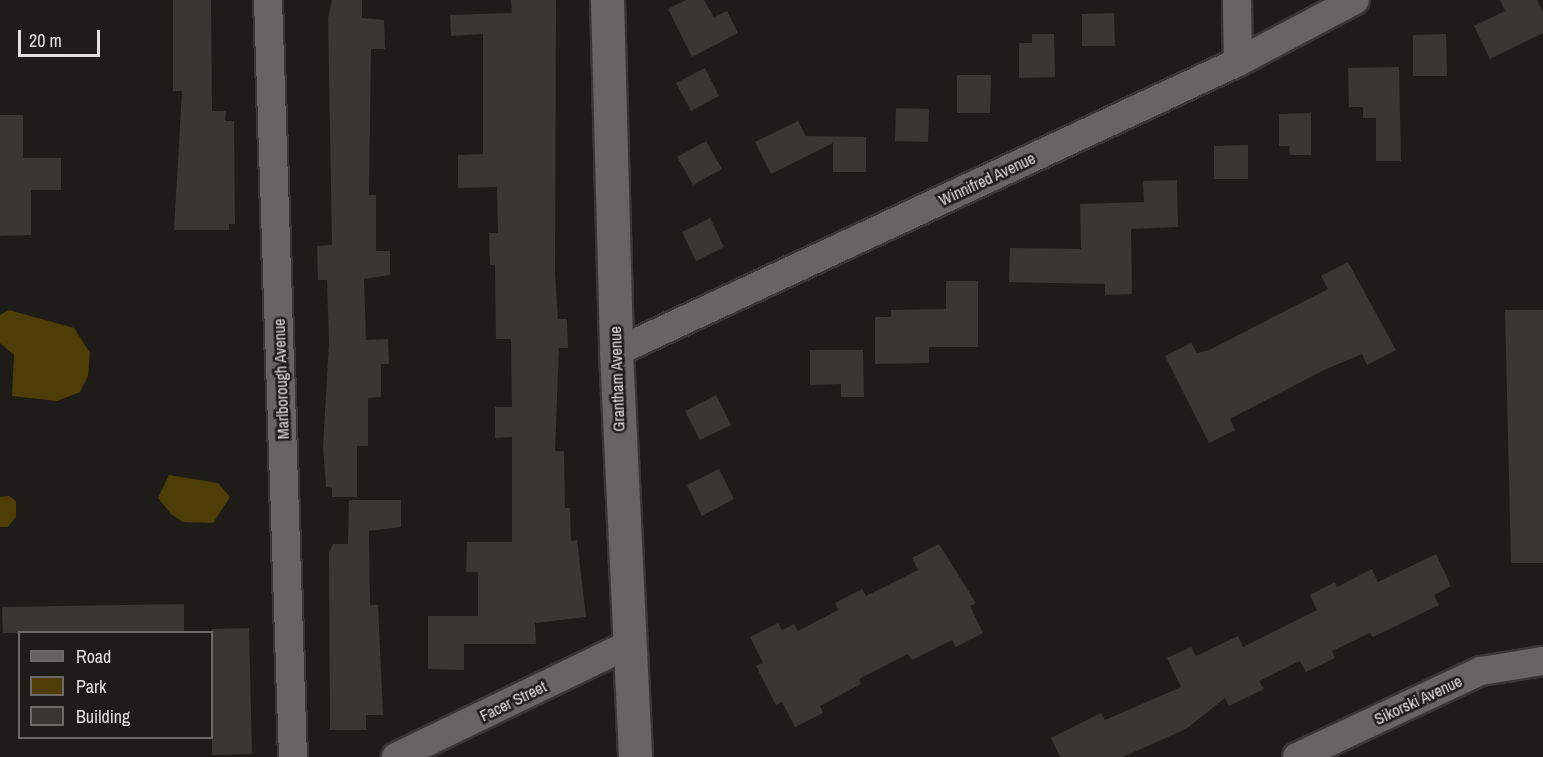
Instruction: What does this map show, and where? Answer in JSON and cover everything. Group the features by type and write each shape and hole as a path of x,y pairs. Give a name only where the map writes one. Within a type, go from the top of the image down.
{"street":[{"name":"Marlborough Avenue","path":"268,0 293,757"},
{"name":"Grantham Avenue","path":"607,0 616,352 634,757"},
{"path":"1237,0 1238,62"},
{"name":"Winnifred Avenue","path":"616,352 1238,62 1355,0"},
{"name":"Facer Street","path":"396,757 630,644"},
{"name":"Sikorski Avenue","path":"1297,757 1481,671 1543,661"}],"green space":[{"path":"9,310 74,328 90,353 88,376 80,392 57,401 12,396 14,355 0,343 0,315"},
{"path":"169,475 218,483 230,497 213,523 183,522 171,514 158,498"},
{"path":"9,496 16,501 16,517 8,527 0,527 0,497"}],"building":[{"path":"173,0 211,0 212,111 226,111 225,121 234,121 235,224 229,224 229,230 174,230 182,91 173,91"},
{"path":"332,0 362,0 362,18 384,20 385,49 371,49 369,195 376,195 376,251 390,251 390,275 364,279 366,340 388,339 389,364 381,364 381,397 368,398 368,446 357,446 357,497 332,497 332,488 326,487 323,446 329,342 327,280 318,280 317,246 332,245 328,18"},
{"path":"511,0 556,0 555,274 558,319 567,319 568,348 559,348 555,451 564,451 565,508 570,508 571,541 577,540 586,617 535,623 536,644 464,644 464,670 428,669 428,616 478,616 478,572 466,572 467,542 512,542 512,437 495,438 495,407 512,407 511,339 496,339 495,265 490,265 489,233 498,233 497,187 458,188 458,155 483,154 483,34 451,36 450,15 512,13"},
{"path":"686,0 704,0 714,17 727,11 738,33 692,57 668,9"},
{"path":"1500,0 1537,0 1543,12 1543,33 1490,59 1474,26 1505,11"},
{"path":"1114,13 1115,46 1082,46 1082,14"},
{"path":"1032,34 1054,34 1055,77 1019,78 1019,43 1032,43"},
{"path":"1446,34 1447,76 1413,76 1413,35"},
{"path":"1399,67 1401,161 1376,161 1376,118 1363,118 1363,107 1349,107 1348,68"},
{"path":"705,68 719,96 691,111 676,83"},
{"path":"957,75 991,75 990,113 957,113"},
{"path":"896,108 929,109 928,142 895,141"},
{"path":"1311,113 1311,155 1290,155 1289,146 1279,146 1279,114"},
{"path":"0,115 23,115 23,158 61,158 61,190 31,190 31,235 0,236"},
{"path":"798,121 806,136 866,137 866,172 833,172 833,143 771,174 755,142"},
{"path":"706,141 722,169 693,185 677,157"},
{"path":"1248,145 1248,179 1214,179 1214,146"},
{"path":"1177,180 1178,227 1131,229 1132,294 1105,295 1105,284 1009,282 1010,248 1081,249 1080,204 1144,202 1143,181"},
{"path":"710,218 724,247 696,261 682,232"},
{"path":"1348,262 1396,350 1367,365 1362,354 1324,370 1230,419 1235,430 1209,443 1165,356 1191,343 1197,353 1209,350 1328,289 1321,276"},
{"path":"946,281 978,281 978,347 929,347 929,363 875,364 875,317 891,317 891,310 946,309"},
{"path":"1505,310 1543,310 1543,563 1511,563"},
{"path":"810,350 863,350 864,397 841,397 841,384 810,385"},
{"path":"716,395 731,425 700,440 685,411"},
{"path":"719,469 734,499 702,516 687,485"},
{"path":"349,500 401,500 401,527 369,531 370,605 378,605 383,715 366,715 366,730 330,730 329,553 333,544 348,544"},
{"path":"939,544 976,603 970,606 983,633 956,647 952,640 912,660 908,654 859,679 861,684 820,706 823,713 795,727 782,702 776,705 756,666 763,663 750,637 778,623 782,630 794,624 798,631 838,610 835,603 862,589 866,596 918,570 912,558"},
{"path":"1436,554 1451,586 1434,595 1439,605 1373,637 1370,633 1332,651 1335,658 1306,672 1300,661 1259,681 1264,689 1229,706 1225,698 1186,729 1123,757 1060,757 1051,738 1101,713 1105,720 1181,687 1167,658 1191,647 1196,656 1238,636 1243,647 1317,610 1310,595 1335,582 1337,587 1372,569 1378,582"},
{"path":"184,604 184,631 18,631 18,633 3,633 2,607"},
{"path":"249,628 252,754 212,755 212,629"}]}
